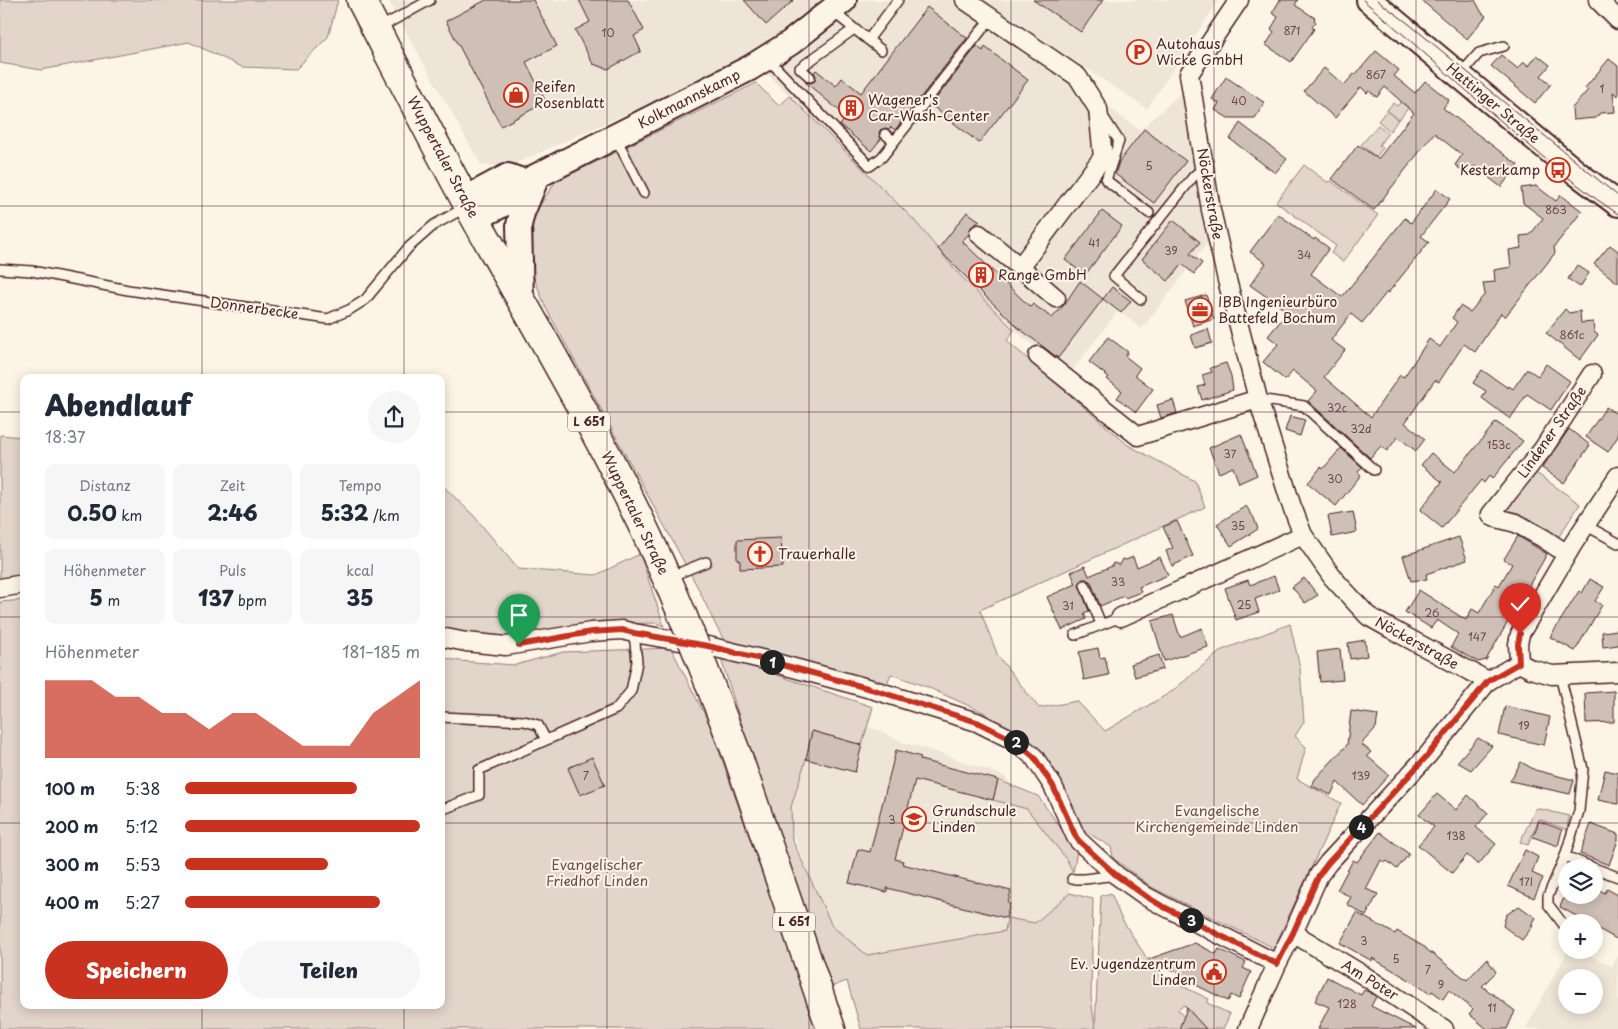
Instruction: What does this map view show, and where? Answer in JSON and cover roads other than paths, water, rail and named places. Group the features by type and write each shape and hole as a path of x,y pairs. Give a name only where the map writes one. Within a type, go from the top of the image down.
{"main road":[{"name":"Wuppertaler Straße","path":"360,0 469,208 596,434 667,578 738,757 832,1029"}],"street":[{"path":"965,0 1078,77 1098,109 1103,157 1020,267"},
{"name":"Nöckerstraße","path":"1239,0 1189,74 1211,210 1224,267 1258,399 1288,496 1304,535 1333,578 1368,616 1488,681"},
{"name":"Hattinger Straße","path":"1369,0 1578,174 1615,194"},
{"path":"1598,0 1618,20"},
{"name":"Kolkmannskamp","path":"469,208 515,198 532,179 750,68 790,43 838,6"},
{"name":"L 651","path":"521,300 520,225 532,179"},
{"path":"979,234 1056,298"},
{"path":"1038,356 1138,436 1258,399"},
{"name":"Lindener Straße","path":"1567,554 1516,523 1493,518 1491,514 1543,449 1592,374"},
{"path":"1519,663 1518,644 1520,634 1567,554 1618,476"},
{"path":"1120,617 1304,535"},
{"path":"0,588 20,585"},
{"path":"445,638 506,646 607,630 622,630 708,646 871,689 977,722 1006,735 1034,757 1053,786 1076,837 1116,875 1162,906 1277,964"},
{"path":"1248,1029 1319,875 1427,756 1488,681 1519,663"},
{"path":"1519,663 1548,674 1618,672"},
{"name":"Am Poter","path":"1293,933 1364,975 1444,1029"}],"lane":[{"path":"868,40 898,0"},
{"path":"376,30 427,1"},
{"path":"838,6 854,29 882,50"},
{"path":"766,58 870,166 882,157 991,18"},
{"path":"810,77 800,68 854,29"},
{"path":"1460,75 1479,52 1504,46"},
{"path":"1098,109 1119,141 1106,180 1149,213"},
{"path":"885,134 894,141"},
{"path":"615,137 644,193"},
{"path":"1141,299 1114,276 1193,176 1205,166"},
{"name":"Donnerbecke","path":"0,268 32,271 128,290 328,319 349,310 365,300 408,248 434,225 469,208"},
{"path":"1258,399 1304,406 1374,470"},
{"path":"1585,525 1618,542"},
{"path":"667,578 706,562"},
{"path":"1085,585 1101,624"},
{"path":"1075,635 1120,617"},
{"path":"445,808 479,795 479,770 616,709 631,691 637,662 634,633"},
{"path":"1558,917 1548,904 1548,896 1565,856 1579,811 1583,769 1560,675"},
{"path":"445,717 524,721 538,725 546,740"},
{"path":"1565,856 1572,859"},
{"path":"1603,871 1618,877"},
{"path":"1072,879 1091,879 1116,875"}],"tram line":[{"path":"1363,0 1492,114 1586,192 1618,214"},
{"path":"1377,0 1409,24 1618,196"}],"place":[{"name":"Autohaus Wicke GmbH","path":"1139,52"},
{"name":"Reifen Rosenblatt","path":"516,95"},
{"name":"Wagener's Car-Wash-Center","path":"851,108"},
{"name":"Kesterkamp","path":"1558,170"},
{"name":"Range GmbH","path":"981,275"},
{"name":"IBB Ingenieurbüro Battefeld Bochum","path":"1200,310"},
{"name":"Trauerhalle","path":"760,554"},
{"name":"Grundschule Linden","path":"914,819"},
{"name":"Ev. Jugendzentrum Linden","path":"1214,972"}],"park label":[{"name":"Evangelische Kirchengemeinde Linden","path":"1217,820"},
{"name":"Evangelischer Friedhof Linden","path":"597,874"}]}
